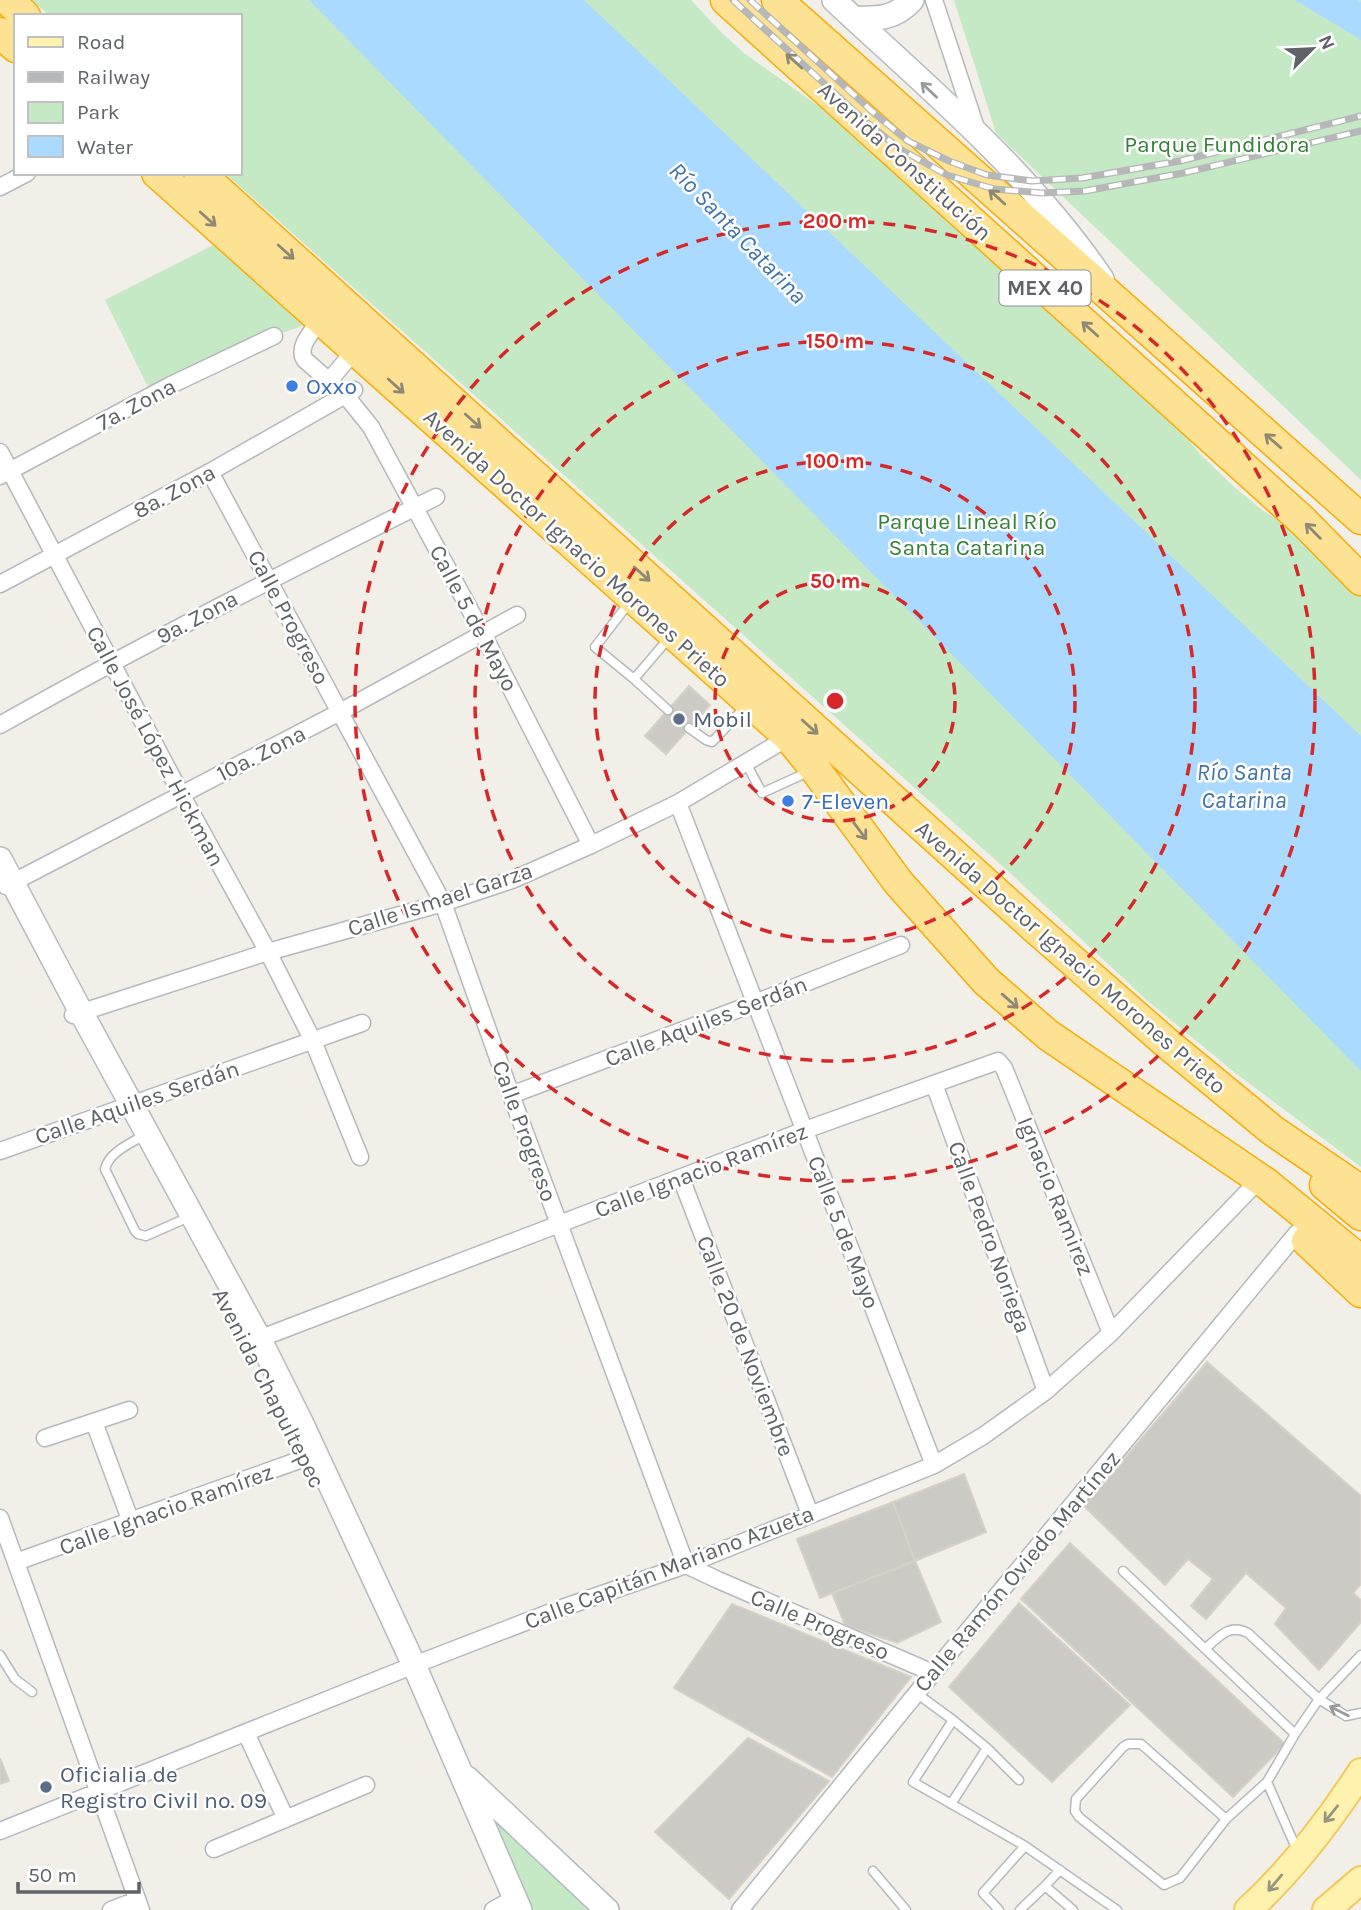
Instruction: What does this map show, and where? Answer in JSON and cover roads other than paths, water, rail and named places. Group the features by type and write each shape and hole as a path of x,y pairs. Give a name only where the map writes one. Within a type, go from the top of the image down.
{"highway":[{"path":"8,0 23,14"},
{"name":"Avenida Constitución","path":"726,0 1303,521 1361,580"},
{"name":"Avenida Constitución","path":"777,0 1361,519"},
{"path":"0,33 14,45"},
{"name":"Avenida Doctor Ignacio Morones Prieto","path":"160,175 789,737 898,882 986,981 1048,1035 1167,1115 1194,1151 1253,1185"},
{"name":"Avenida Doctor Ignacio Morones Prieto","path":"201,175 919,826 1169,1045 1272,1130 1361,1191"},
{"path":"1024,221 1236,460"},
{"path":"815,769 919,826"},
{"path":"1272,1130 1321,1181 1361,1215"},
{"path":"1253,1185 1297,1233 1361,1292"},
{"path":"1253,1185 1309,1216 1361,1261"}],"main road":[{"path":"834,0 979,137 1052,212 1089,259 1121,307"},
{"path":"853,18 881,19 901,11 912,0"},
{"name":"Avenida Chapultepec","path":"0,859 5,883 253,1340 311,1456 452,1767 508,1906"},
{"path":"452,1767 607,1910"},
{"path":"1248,1910 1269,1891 1343,1799 1361,1772"},
{"path":"1326,1910 1359,1888"}],"street":[{"path":"933,0 979,137"},
{"path":"0,187 23,175"},
{"name":"Calle 5 de Mayo","path":"321,319 301,352 305,360 329,381 350,393 371,427 484,634 591,845"},
{"name":"7a. Zona","path":"5,473 171,384 274,337"},
{"path":"329,381 355,349"},
{"name":"8a. Zona","path":"0,584 210,472 350,393"},
{"name":"Calle José López Hickman","path":"0,452 5,473 54,556 268,952 313,1041 360,1157"},
{"name":"Calle Progreso","path":"210,472 443,903 511,1095 686,1564 933,1673"},
{"name":"9a. Zona","path":"0,724 111,662 436,497"},
{"name":"10a. Zona","path":"5,883 340,712 517,615"},
{"name":"Calle Ismael Garza","path":"76,1014 268,952 443,903 512,880 678,803 789,737"},
{"name":"Calle 5 de Mayo","path":"678,803 933,1465"},
{"name":"Calle Aquiles Serdán","path":"511,1095 901,945"},
{"name":"Calle Aquiles Serdán","path":"0,1151 362,1023"},
{"name":"Calle Ignacio Ramírez","path":"253,1340 805,1130 998,1061"},
{"name":"Ignacio Ramirez","path":"998,1061 1004,1068 1111,1333"},
{"name":"Calle Pedro Noriega","path":"934,1084 1046,1391"},
{"name":"Calle 20 de Noviembre","path":"681,1178 810,1514"},
{"name":"Calle Capitán Mariano Azueta","path":"0,1831 408,1667 686,1564 933,1465 983,1436 1046,1391 1111,1333 1253,1185"},
{"name":"Calle Ramón Oviedo Martínez","path":"740,1910 1297,1233"},
{"path":"45,1438 129,1410"},
{"path":"94,1422 131,1522"},
{"name":"Calle Ignacio Ramírez","path":"16,1562 311,1456"},
{"path":"0,1518 139,1905 111,1910"},
{"path":"246,1733 286,1819"},
{"path":"214,1849 366,1785"}],"lane":[{"path":"633,597 595,647 668,710"},
{"path":"634,679 673,633"},
{"path":"690,728 712,742 750,702"},
{"path":"746,762 761,793 815,769"},
{"path":"142,1136 112,1155 106,1162 105,1169 135,1231 146,1236 187,1218"},
{"path":"1123,1571 1295,1734"},
{"path":"1205,1649 1229,1629 1241,1629 1319,1699 1346,1716 1361,1713"},
{"path":"0,1655 15,1679 32,1692"},
{"path":"1226,1819 1141,1744 1134,1743 1123,1747 1076,1799 1074,1805 1079,1816 1164,1885 1180,1878 1226,1819 1267,1782 1319,1699 1361,1655"},
{"path":"916,1693 953,1720 1019,1780"},
{"path":"953,1720 913,1782 1025,1846 1117,1910"},
{"path":"951,1804 986,1748"},
{"path":"1267,1782 1299,1854"},
{"path":"999,1910 983,1893 1025,1846"},
{"path":"1020,1910 1060,1870"},
{"path":"873,1871 906,1910"},
{"path":"1045,1886 1073,1910"}],"water":[{"name":"Río Santa Catarina","path":"309,0 584,0 1361,736 1361,1071"},
{"path":"1295,0 1361,2 1361,40"}],"railway":[{"path":"733,0 865,121 900,149 947,175 994,189 1042,193 1085,191 1183,173 1361,131"},
{"path":"750,0 908,141 949,161 987,175 1032,181 1082,178 1180,161 1361,116"}],"place":[{"name":"Oxxo","path":"292,386"},
{"name":"Mobil","path":"679,719"},
{"name":"7-Eleven","path":"788,801"},
{"name":"Oficialia de Registro Civil no. 09","path":"46,1787"}],"park label":[{"name":"Parque Fundidora","path":"1217,144"},
{"name":"Parque Lineal Río Santa Catarina","path":"967,534"}]}
